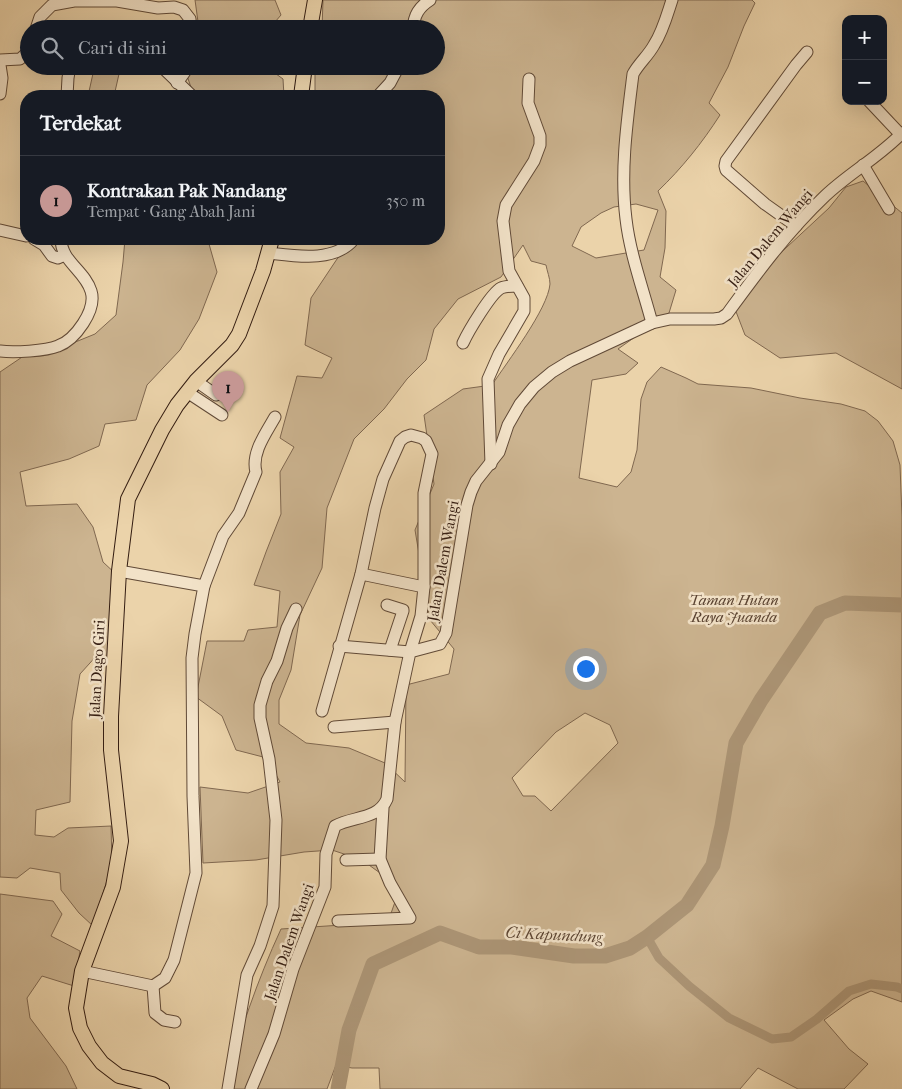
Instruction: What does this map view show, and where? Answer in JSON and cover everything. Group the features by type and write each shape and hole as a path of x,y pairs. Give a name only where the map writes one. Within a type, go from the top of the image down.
{"main road":[{"path":"312,20 315,0"},
{"path":"302,90 304,75"},
{"name":"Jalan Dago Giri","path":"162,1089 152,1084 119,1076 102,1063 89,1046 80,1028 76,1008 82,971 113,887 121,841 111,750 119,571 128,499 162,430 191,386 232,345 239,334 270,246"}],"street":[{"path":"39,20 52,5 74,1 117,0 158,8 174,7 183,10 190,20"},
{"path":"415,20 421,7 430,0"},
{"path":"652,323 629,242 623,192 626,134 634,74 637,66 654,45 672,0"},
{"path":"796,226 759,198 726,170 725,166 726,161 796,65 808,52"},
{"path":"0,60 20,59"},
{"path":"0,65 2,78 0,94"},
{"path":"67,90 68,75"},
{"path":"170,75 185,90"},
{"path":"177,83 183,75"},
{"path":"384,90 394,75"},
{"path":"491,464 488,379 499,354 524,311 524,298 509,271 503,221 506,204 534,160 540,145 540,136 528,104 529,79"},
{"path":"873,105 901,134"},
{"name":"Jalan Dalem Wangi","path":"410,652 440,644 446,633 467,505 476,481 499,452 508,425 520,404 534,387 552,372 570,361 652,323 670,319 721,318 726,314 762,265 825,196 901,134"},
{"path":"863,166 890,209"},
{"path":"0,230 20,235"},
{"path":"44,245 52,256 58,258 65,254"},
{"path":"0,351 35,350 58,346 71,338 89,314 93,303 92,292 88,282 65,254 63,245"},
{"path":"270,246 298,256 322,255 339,250 346,245"},
{"path":"463,343 470,328 492,297 501,288 517,286"},
{"path":"191,386 216,395"},
{"path":"191,386 222,414"},
{"path":"82,971 153,986 165,978 174,960 196,873 193,805 192,658 195,634 204,586 223,536 239,513 256,472 259,446 275,417"},
{"path":"322,711 361,574 374,508 383,479 400,441 405,437 416,436 426,441 432,454 424,493 424,587 421,616 410,652 395,722 388,798 383,808 380,859 390,883 410,918 338,921"},
{"path":"119,571 204,586"},
{"path":"361,574 424,587"},
{"path":"387,605 403,610 390,650"},
{"path":"228,1089 248,975 273,906 276,820 269,759 260,718 260,705 267,681 278,661 287,628 296,609"},
{"path":"339,646 410,652"},
{"path":"334,727 395,722"},
{"name":"Jalan Dalem Wangi","path":"251,1089 274,1034 293,969 325,887 326,854 335,826 343,822 366,817 383,808"},
{"path":"346,860 380,859"},
{"path":"153,986 155,1013 164,1020 175,1022"}],"green space":[{"path":"195,0 275,0 281,15 277,20 198,20"},
{"name":"Taman Hutan Raya Juanda","path":"323,0 752,0 755,3 728,67 709,103 720,115 691,155 658,191 666,211 665,248 660,277 676,290 669,313 618,349 638,363 626,374 592,380 579,478 617,487 631,472 637,450 641,399 647,382 661,367 698,384 751,388 841,404 865,411 878,421 893,441 900,465 902,517 902,1002 871,991 853,999 824,1020 849,1049 868,1064 844,1089 798,1089 758,1068 740,1089 380,1089 379,1068 352,1068 336,1065 327,1089 224,1089 249,1008 281,929 388,922 396,899 387,878 362,860 332,850 304,852 256,860 203,863 200,787 248,793 280,782 267,758 236,750 222,716 196,697 207,641 244,641 248,630 277,627 280,591 254,585 281,514 280,472 294,447 280,438 297,376 322,378 332,358 305,345 311,298 337,259 352,245 445,245 445,90 315,90 315,75 445,75 445,20 322,20","holes":["636,204 658,210 644,250 596,258 572,246 581,227 601,213 614,207","523,245 531,261 546,265 550,279 548,295 535,321 492,385 463,389 424,415 434,484 415,530 430,620 454,649 449,674 406,685 405,782 385,763 349,748 306,743 279,724 279,700 291,670 300,615 322,568 327,508 354,439 384,409 407,379 426,360 434,329 458,299 501,277","585,713 610,725 618,743 551,811 535,796 523,796 512,778 556,732"]},
{"path":"93,75 119,75 115,90 89,90"},
{"path":"187,75 278,75 283,79 284,90 192,90"},
{"path":"863,181 902,213 902,389 836,353 780,358 745,335 735,309 759,273 829,208 846,187"},
{"path":"124,245 209,245 217,272 199,319 180,350 147,385 136,420 105,424 99,446 69,459 20,472 26,506 77,504 93,527 103,562 118,576 112,662 99,653 80,674 72,721 70,802 36,810 35,835 54,837 68,828 111,826 112,864 93,926 79,913 61,890 60,873 30,868 17,878 0,877 0,372 31,351 68,345 95,334 116,315"},
{"path":"0,894 53,901 62,914 51,936 80,951 74,986 42,976 27,998 30,1018 66,1066 77,1089 0,1089"}],"waterway":[{"name":"Ci Kapundung","path":"338,1089 349,1030 373,964 440,933 479,947 512,947 574,956 605,956 630,948 687,905 713,865 722,826 736,743 761,700 820,613 845,603 902,605"},
{"path":"647,937 659,958 689,986 729,1018 772,1039 791,1037 817,1019 849,991 871,984 902,989"}],"place":[{"name":"Kontrakan Pak Nandang","path":"228,412"}]}
